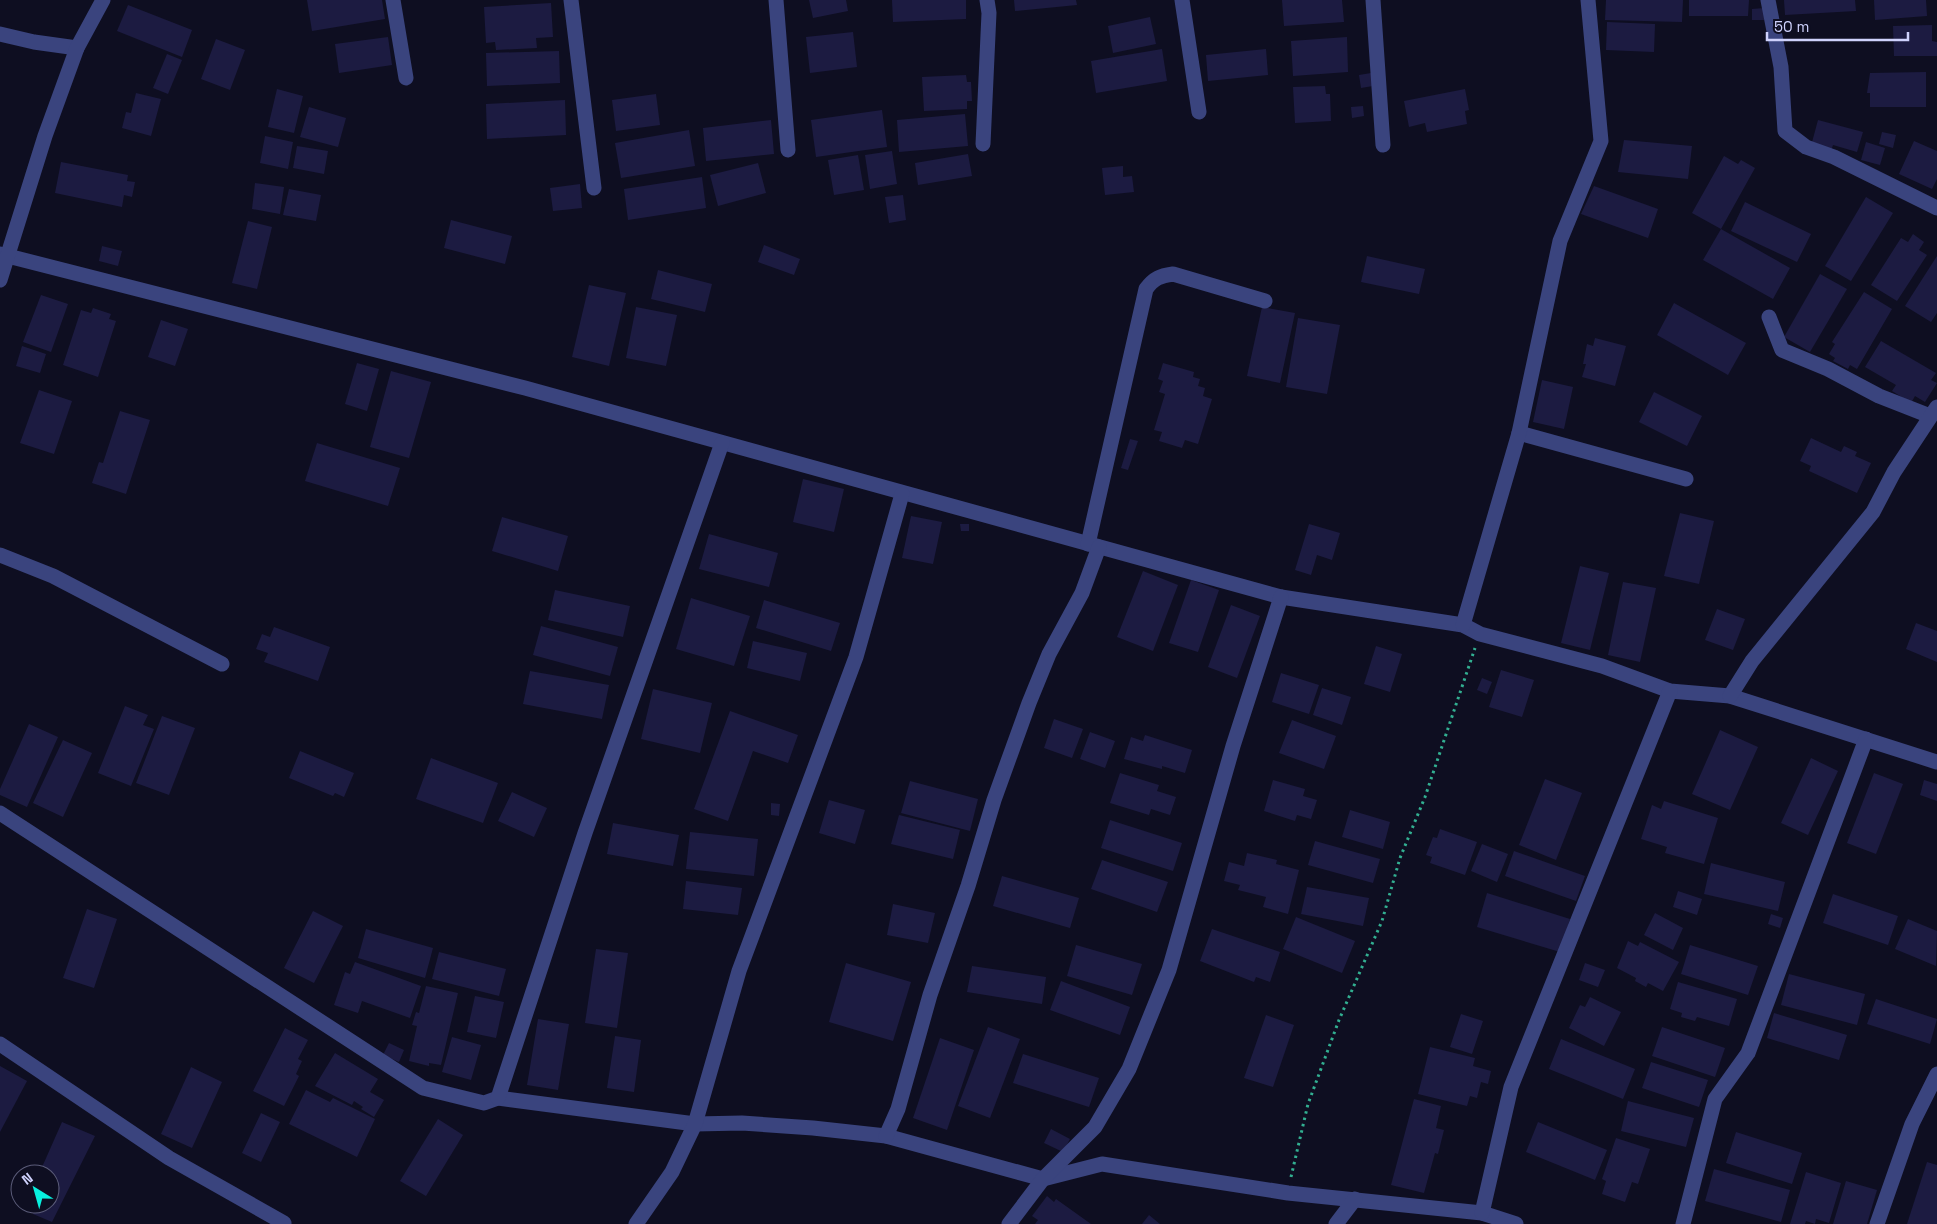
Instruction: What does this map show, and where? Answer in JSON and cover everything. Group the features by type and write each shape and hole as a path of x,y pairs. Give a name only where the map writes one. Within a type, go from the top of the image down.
{"street":[{"path":"0,280 4,255 77,48 103,0"},
{"path":"393,0 406,78"},
{"path":"571,0 594,188"},
{"path":"776,0 788,150"},
{"path":"983,144 989,13 987,0"},
{"path":"1182,0 1199,112"},
{"path":"1372,0 1383,145"},
{"path":"1463,625 1519,433 1560,241 1601,141 1588,0"},
{"path":"1768,0 1781,67 1785,131 1806,148 1834,157 1937,208"},
{"path":"0,34 34,42 77,48"},
{"path":"4,255 525,388 902,494 1280,597 1463,625 1480,634 1602,666 1670,691 1730,696 1937,762"},
{"path":"886,1136 898,1109 930,995 968,886 994,800 1029,703 1049,654 1082,593 1094,546 1146,288 1151,281 1159,276 1173,274 1265,301"},
{"path":"1730,696 1752,660 1873,512 1894,472 1934,412 1878,396 1828,369 1782,350 1769,317"},
{"path":"1519,433 1686,479"},
{"path":"498,1098 585,833 722,443"},
{"path":"636,1224 672,1172 695,1124 739,971 856,657 902,494"},
{"path":"0,555 53,576 222,664"},
{"path":"1009,1224 1042,1179 1095,1128 1130,1069 1169,970 1233,746 1280,597"},
{"path":"1482,1213 1511,1087 1670,691"},
{"path":"1683,1224 1715,1099 1748,1053 1866,739"},
{"path":"0,813 423,1088 484,1103 498,1098 695,1124 751,1124 813,1128 886,1136 1042,1179 1102,1164 1288,1192 1482,1213 1516,1224"},
{"path":"0,1044 169,1158 284,1223"},
{"path":"1877,1224 1912,1124 1937,1074"},
{"path":"1336,1224 1355,1199"}],"path":[{"path":"1288,1192 1308,1104 1339,1020 1382,921 1400,858 1425,797 1480,634"}],"building":[{"path":"307,0 382,0 385,19 312,31"},
{"path":"809,0 846,0 848,11 813,18"},
{"path":"892,0 966,0 966,19 893,22"},
{"path":"1014,0 1076,0 1077,5 1015,11"},
{"path":"1282,0 1342,0 1344,22 1284,26"},
{"path":"1606,0 1683,0 1682,22 1605,20"},
{"path":"1689,0 1749,0 1748,16 1689,16"},
{"path":"1784,0 1855,0 1856,11 1785,15"},
{"path":"1874,0 1926,0 1927,16 1875,20"},
{"path":"551,3 553,37 536,38 537,48 496,50 495,42 486,43 484,7"},
{"path":"128,5 192,30 182,57 117,31"},
{"path":"1764,8 1764,20 1752,20 1752,9"},
{"path":"1150,17 1156,44 1113,53 1108,26"},
{"path":"1607,22 1655,24 1654,52 1606,50"},
{"path":"1932,25 1932,41 1937,42 1937,56 1894,56 1893,26"},
{"path":"853,32 857,67 810,73 806,37"},
{"path":"388,37 392,65 339,73 335,44"},
{"path":"1347,37 1348,72 1293,76 1291,41"},
{"path":"216,39 245,50 230,90 201,79"},
{"path":"1162,49 1167,81 1096,93 1091,61"},
{"path":"1266,49 1268,75 1208,81 1206,55"},
{"path":"559,51 560,83 487,86 486,53"},
{"path":"167,54 182,60 168,94 153,88"},
{"path":"1926,72 1926,107 1870,107 1870,93 1867,93 1870,73"},
{"path":"1371,73 1373,86 1361,88 1359,75"},
{"path":"966,75 967,82 971,82 972,101 967,101 967,109 924,111 922,77"},
{"path":"1325,86 1326,94 1330,94 1331,121 1295,123 1293,87"},
{"path":"277,89 303,96 294,133 268,127"},
{"path":"1465,89 1469,110 1465,111 1467,124 1427,132 1425,123 1409,127 1404,101"},
{"path":"136,93 161,99 151,136 122,128 126,112 131,113"},
{"path":"656,94 660,125 616,131 612,100"},
{"path":"565,100 566,135 487,139 486,104"},
{"path":"1363,106 1364,116 1352,118 1351,107"},
{"path":"309,107 346,118 338,147 300,137"},
{"path":"882,110 887,147 816,157 811,120"},
{"path":"965,114 968,146 899,152 897,120"},
{"path":"771,120 774,154 706,161 703,128"},
{"path":"1818,120 1863,132 1857,152 1833,145 1831,151 1811,146"},
{"path":"689,130 695,166 621,178 615,143"},
{"path":"1882,132 1896,135 1893,148 1879,144"},
{"path":"265,136 293,142 288,169 260,163"},
{"path":"1624,140 1692,146 1688,179 1618,172"},
{"path":"1914,141 1937,151 1937,179 1932,189 1899,174"},
{"path":"1866,142 1885,148 1880,165 1861,160"},
{"path":"297,146 328,151 324,174 293,168"},
{"path":"892,151 897,184 870,189 865,155"},
{"path":"968,154 972,176 918,185 915,163"},
{"path":"858,155 864,190 834,195 828,160"},
{"path":"1724,156 1738,164 1741,160 1755,168 1721,229 1692,213"},
{"path":"61,162 128,175 127,181 135,182 132,197 124,195 122,207 55,193"},
{"path":"758,163 766,193 718,206 710,175"},
{"path":"1123,166 1123,177 1132,176 1134,192 1105,195 1102,168"},
{"path":"702,177 706,208 628,220 624,189"},
{"path":"255,183 284,187 280,214 252,209"},
{"path":"580,184 582,208 553,211 550,188"},
{"path":"1594,186 1658,209 1648,238 1581,214"},
{"path":"289,189 321,195 316,221 283,215"},
{"path":"903,195 906,220 889,223 885,197"},
{"path":"1866,197 1893,213 1851,281 1825,266"},
{"path":"1745,202 1811,234 1797,262 1731,231"},
{"path":"451,220 512,236 505,264 444,248"},
{"path":"248,221 272,227 257,289 232,283"},
{"path":"1721,229 1790,268 1773,299 1703,260"},
{"path":"1913,234 1924,242 1919,250 1927,255 1897,301 1871,285 1901,238 1908,242"},
{"path":"764,245 800,259 794,275 758,262"},
{"path":"102,246 122,251 118,266 99,261"},
{"path":"1367,256 1425,269 1419,294 1361,282"},
{"path":"1937,256 1937,313 1931,322 1905,306"},
{"path":"658,270 712,284 705,312 651,299"},
{"path":"1820,274 1847,289 1810,352 1784,337"},
{"path":"589,285 626,293 609,366 572,357"},
{"path":"1864,292 1892,309 1857,369 1850,365 1848,369 1833,361 1835,358 1829,354 1835,344 1832,342"},
{"path":"41,295 68,304 51,352 23,342"},
{"path":"1674,303 1746,343 1728,375 1657,335"},
{"path":"636,307 677,315 666,366 626,358"},
{"path":"1262,307 1295,313 1280,383 1247,376"},
{"path":"93,308 111,314 109,319 116,321 98,377 63,365 81,310 91,313"},
{"path":"1298,318 1340,325 1327,394 1286,387"},
{"path":"161,320 188,329 175,366 148,357"},
{"path":"1595,338 1626,346 1615,386 1582,377 1586,364 1583,364 1587,344 1593,346"},
{"path":"1881,341 1936,373 1931,380 1937,383 1925,402 1915,396 1911,403 1892,391 1896,385 1865,367"},
{"path":"22,346 46,354 40,373 16,366"},
{"path":"357,363 379,369 367,411 345,404"},
{"path":"1163,363 1194,372 1193,377 1200,379 1198,386 1205,388 1203,396 1212,399 1198,444 1185,440 1182,448 1159,441 1162,432 1154,430 1165,394 1159,392 1163,381 1158,379"},
{"path":"391,371 431,382 409,458 370,447"},
{"path":"1542,380 1573,387 1564,429 1533,422"},
{"path":"39,390 72,401 54,454 20,443"},
{"path":"1654,392 1702,416 1687,446 1639,422"},
{"path":"120,411 150,420 126,494 92,483 99,462 103,463"},
{"path":"1811,438 1841,452 1844,446 1857,452 1855,456 1871,463 1857,493 1809,471 1811,466 1800,461"},
{"path":"1130,439 1138,441 1128,470 1121,468"},
{"path":"317,443 400,468 388,506 305,481"},
{"path":"803,479 844,489 834,532 793,522"},
{"path":"1680,513 1714,521 1699,584 1664,576"},
{"path":"911,516 942,522 933,564 902,558"},
{"path":"502,517 568,536 558,571 492,551"},
{"path":"960,524 969,524 969,531 961,531"},
{"path":"1309,524 1340,533 1332,560 1317,555 1311,575 1295,570"},
{"path":"709,534 778,553 769,587 699,569"},
{"path":"1580,566 1609,573 1590,650 1561,643"},
{"path":"1143,571 1178,585 1153,651 1117,637"},
{"path":"1191,580 1219,590 1198,652 1169,643"},
{"path":"1623,582 1656,588 1640,662 1608,655"},
{"path":"555,590 630,606 623,637 548,620"},
{"path":"691,598 750,616 734,666 676,649"},
{"path":"764,600 840,623 831,651 756,628"},
{"path":"1231,605 1260,616 1237,678 1208,667"},
{"path":"1717,609 1745,619 1733,650 1705,640"},
{"path":"1916,623 1937,631 1937,662 1906,649"},
{"path":"541,626 618,647 610,676 533,655"},
{"path":"274,627 330,647 318,681 264,662 268,653 256,649 262,634 270,637"},
{"path":"753,641 807,653 800,681 747,668"},
{"path":"1376,646 1402,654 1390,692 1364,684"},
{"path":"1501,670 1534,680 1522,717 1489,707"},
{"path":"530,671 609,685 602,719 523,704"},
{"path":"1281,673 1319,685 1309,714 1272,702"},
{"path":"1482,678 1492,682 1487,694 1477,690"},
{"path":"1322,688 1351,697 1342,725 1313,715"},
{"path":"653,689 712,703 700,753 641,739"},
{"path":"125,706 148,715 143,725 154,729 131,786 98,773"},
{"path":"730,711 798,735 788,763 753,751 728,821 694,809"},
{"path":"162,716 195,728 169,795 136,783"},
{"path":"1054,719 1083,729 1072,758 1044,748"},
{"path":"1292,720 1336,736 1324,769 1279,753"},
{"path":"29,724 58,737 27,807 0,795 0,789"},
{"path":"1720,730 1758,747 1730,810 1692,794"},
{"path":"1090,732 1115,741 1105,768 1080,759"},
{"path":"1145,735 1192,750 1185,773 1162,766 1162,769 1124,759 1131,737 1143,741"},
{"path":"63,740 92,753 63,817 33,803"},
{"path":"300,751 354,773 344,797 335,793 333,796 289,778"},
{"path":"431,758 498,783 483,823 416,799"},
{"path":"1811,758 1838,771 1808,835 1781,823"},
{"path":"1120,773 1159,785 1157,791 1176,797 1170,815 1151,809 1149,815 1110,803"},
{"path":"1874,773 1903,784 1876,854 1847,843"},
{"path":"1545,779 1582,793 1556,860 1519,845"},
{"path":"1273,780 1305,789 1303,796 1317,800 1311,819 1297,815 1295,821 1264,811"},
{"path":"1924,780 1937,784 1937,801 1920,795"},
{"path":"910,781 978,799 970,831 901,813"},
{"path":"512,792 547,808 534,837 498,821"},
{"path":"829,800 865,810 855,844 819,833"},
{"path":"1664,801 1718,818 1704,864 1665,853 1667,847 1641,839 1652,805 1661,809"},
{"path":"771,803 780,804 779,816 771,815"},
{"path":"1350,810 1390,822 1383,849 1342,837"},
{"path":"899,815 960,830 953,859 891,844"},
{"path":"1110,820 1182,843 1173,871 1101,848"},
{"path":"613,823 679,835 673,866 607,854"},
{"path":"1440,829 1477,842 1465,875 1430,863 1432,857 1426,855 1433,837 1437,838"},
{"path":"690,832 758,839 754,876 686,869"},
{"path":"1315,841 1380,859 1373,883 1308,865"},
{"path":"1482,844 1508,854 1497,882 1471,871"},
{"path":"1514,851 1585,876 1576,901 1505,876"},
{"path":"1247,853 1277,860 1276,864 1299,870 1288,914 1263,907 1266,897 1238,890 1240,885 1224,881 1229,862 1244,866"},
{"path":"1102,860 1168,882 1157,912 1091,889"},
{"path":"1711,863 1785,882 1778,911 1704,894"},
{"path":"1002,876 1079,898 1070,928 993,906"},
{"path":"686,881 742,888 738,915 683,909"},
{"path":"1307,887 1369,898 1363,926 1301,914"},
{"path":"1678,891 1702,899 1697,915 1673,907"},
{"path":"1487,893 1570,919 1560,952 1477,927"},
{"path":"1833,894 1898,916 1888,945 1823,923"},
{"path":"893,904 935,913 928,943 887,935"},
{"path":"87,909 117,919 94,988 63,978"},
{"path":"313,911 343,926 314,983 284,968"},
{"path":"1655,913 1683,928 1673,950 1644,935"},
{"path":"1771,914 1783,918 1780,928 1768,924"},
{"path":"1296,917 1355,941 1342,973 1283,949"},
{"path":"1908,919 1937,931 1936,966 1895,949"},
{"path":"366,929 433,948 425,978 358,958"},
{"path":"1212,929 1280,952 1270,982 1256,977 1254,982 1200,961"},
{"path":"1628,941 1638,946 1640,942 1679,962 1663,991 1648,983 1646,987 1635,981 1636,978 1617,968"},
{"path":"1076,945 1142,964 1132,995 1067,976"},
{"path":"1690,945 1758,966 1748,995 1681,974"},
{"path":"596,949 628,953 617,1028 585,1023"},
{"path":"439,952 506,969 499,996 432,979"},
{"path":"355,962 421,986 410,1018 362,1001 358,1013 334,1005 345,972 350,974"},
{"path":"846,963 911,982 893,1041 829,1022"},
{"path":"1585,963 1605,970 1598,987 1579,980"},
{"path":"972,966 1046,977 1042,1004 967,992"},
{"path":"1789,974 1865,994 1857,1025 1781,1005"},
{"path":"1061,981 1130,1007 1120,1035 1050,1010"},
{"path":"1678,982 1737,999 1729,1026 1697,1017 1695,1021 1681,1017 1682,1013 1670,1009"},
{"path":"426,986 458,993 441,1065 429,1063 429,1066 409,1061 417,1026 412,1025 416,1012 419,1013"},
{"path":"475,996 504,1002 496,1038 467,1032"},
{"path":"1590,997 1621,1012 1604,1046 1569,1028 1580,1005 1585,1007"},
{"path":"1876,999 1937,1019 1930,1044 1867,1024"},
{"path":"1774,1013 1847,1035 1839,1060 1767,1038"},
{"path":"1461,1014 1483,1021 1472,1054 1450,1047"},
{"path":"1266,1015 1294,1025 1273,1087 1244,1078"},
{"path":"538,1019 569,1024 558,1090 527,1085"},
{"path":"988,1027 1020,1039 990,1118 958,1106"},
{"path":"1662,1027 1725,1048 1715,1077 1652,1056"},
{"path":"285,1028 308,1040 298,1059 302,1061 296,1074 299,1076 284,1106 253,1091"},
{"path":"615,1036 641,1040 634,1092 607,1088"},
{"path":"452,1037 481,1045 471,1080 442,1072"},
{"path":"940,1038 974,1050 947,1130 913,1118"},
{"path":"1561,1039 1635,1069 1623,1099 1549,1069"},
{"path":"389,1043 404,1050 399,1062 383,1055"},
{"path":"1430,1047 1475,1058 1473,1066 1491,1071 1488,1084 1481,1082 1477,1098 1470,1096 1467,1106 1418,1094"},
{"path":"335,1053 378,1079 370,1092 384,1100 374,1117 361,1109 363,1107 354,1101 352,1105 315,1086"},
{"path":"1023,1054 1099,1078 1089,1107 1013,1083"},
{"path":"1651,1062 1708,1080 1699,1107 1642,1088"},
{"path":"0,1066 27,1081 0,1132"},
{"path":"191,1067 222,1082 192,1148 161,1134"},
{"path":"306,1090 330,1102 333,1098 375,1119 357,1157 289,1124"},
{"path":"1414,1099 1441,1106 1436,1128 1444,1130 1438,1154 1435,1153 1424,1193 1391,1185"},
{"path":"1628,1101 1694,1118 1686,1147 1621,1131"},
{"path":"261,1113 280,1122 261,1162 242,1153"},
{"path":"438,1119 463,1135 426,1196 400,1181"},
{"path":"62,1122 95,1136 60,1206 60,1164 43,1164"},
{"path":"1538,1122 1607,1150 1595,1180 1526,1152"},
{"path":"1051,1129 1070,1139 1063,1152 1044,1143"},
{"path":"1736,1132 1802,1153 1792,1184 1726,1163"},
{"path":"1616,1138 1650,1149 1638,1184 1632,1182 1625,1202 1602,1194 1606,1181 1602,1179"},
{"path":"1927,1162 1937,1165 1937,1224 1907,1224"},
{"path":"1714,1169 1790,1190 1781,1222 1705,1201"},
{"path":"1806,1172 1841,1183 1829,1223 1816,1219 1815,1224 1806,1221 1805,1224 1790,1224"},
{"path":"1846,1181 1877,1190 1867,1224 1833,1224"},
{"path":"1047,1196 1054,1202 1056,1199 1091,1224 1035,1224 1038,1220 1032,1216"},
{"path":"33,1214 56,1214 52,1222"},
{"path":"1149,1215 1160,1224 1142,1224"}]}
